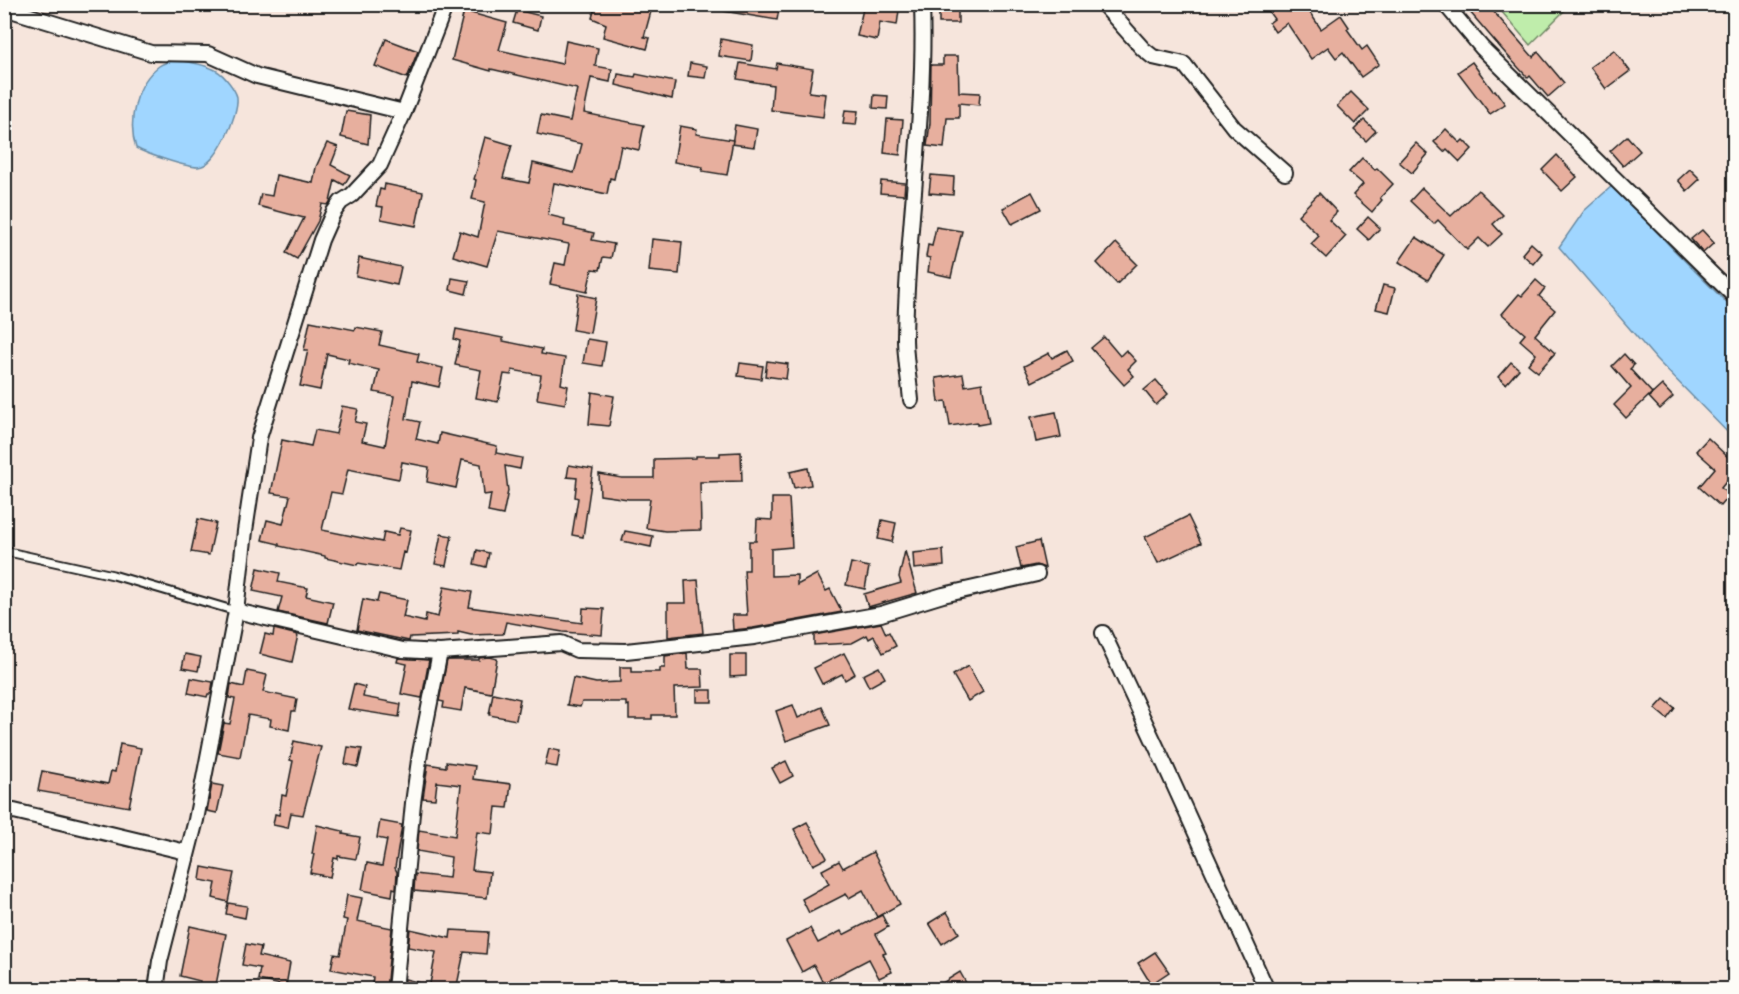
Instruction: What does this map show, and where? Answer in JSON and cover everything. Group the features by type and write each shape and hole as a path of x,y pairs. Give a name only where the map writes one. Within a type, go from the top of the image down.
{"street":[{"path":"156,990 160,961 196,820 236,611 244,531 259,438 321,240 333,213 341,202 352,195 380,165 404,112 446,4"},
{"path":"911,400 905,339 917,155 922,4"},
{"path":"1103,4 1153,57 1184,64 1234,128 1285,173"},
{"path":"1445,4 1482,48 1734,296"},
{"path":"4,8 152,53 208,54 257,76 404,112"},
{"path":"236,611 403,650 441,652 561,643 577,650 626,651 754,637 881,614 944,595 1037,574"},
{"path":"1103,633 1267,990"},
{"path":"395,990 420,753 441,652"},
{"path":"4,812 14,811 186,852"}],"lane":[{"path":"4,551 113,575 236,611"}],"green space":[{"path":"1496,5 1570,5 1530,45"}],"water":[{"path":"177,60 203,65 217,71 229,83 237,97 231,126 219,149 205,164 198,167 176,163 141,151 136,148 133,137 133,115 144,82 161,65"},
{"path":"1613,185 1734,310 1734,439 1656,359 1559,247 1584,211"}],"building":[{"path":"596,4 653,4 644,37 650,38 647,49 603,37 606,24 592,18"},
{"path":"724,4 780,4 777,20 724,11"},
{"path":"864,4 899,10 897,25 880,22 877,40 857,36"},
{"path":"939,4 958,4 958,23 939,23"},
{"path":"1263,4 1304,4 1321,29 1341,15 1349,27 1347,29 1362,50 1367,46 1379,64 1361,77 1343,52 1336,58 1328,47 1311,59 1287,23 1275,32 1269,23 1274,19"},
{"path":"1463,4 1487,4 1533,57 1538,52 1564,83 1548,97 1506,54"},
{"path":"517,10 541,16 538,30 513,23"},
{"path":"464,11 507,23 499,50 562,64 566,41 598,48 595,66 612,69 610,82 591,78 584,113 644,125 639,150 621,146 614,179 610,178 607,194 554,183 548,215 565,219 564,226 594,233 592,240 614,244 611,258 603,257 600,270 592,269 587,292 550,284 555,263 565,265 569,244 498,231 487,266 453,256 460,231 478,237 485,202 472,199 476,180 474,179 485,137 512,145 503,178 529,183 533,163 574,173 582,144 537,134 541,115 570,121 577,89 491,69 491,71 452,60"},
{"path":"386,39 418,51 407,78 375,66"},
{"path":"721,39 753,45 751,61 719,56"},
{"path":"1614,50 1630,71 1606,89 1590,67"},
{"path":"943,56 958,56 959,92 980,93 979,105 959,103 959,118 947,118 944,148 927,146 930,123 931,65 943,65"},
{"path":"1472,62 1505,104 1490,114 1458,72"},
{"path":"690,63 707,66 705,78 688,76"},
{"path":"740,63 776,69 777,63 813,69 809,92 826,94 823,117 771,110 773,85 737,79"},
{"path":"618,74 635,77 636,74 675,82 672,99 616,85"},
{"path":"1351,92 1369,110 1355,124 1337,106"},
{"path":"874,95 888,96 887,109 873,108"},
{"path":"845,110 858,111 856,125 843,124"},
{"path":"346,111 370,115 368,144 341,137"},
{"path":"887,119 903,120 900,155 884,153"},
{"path":"1364,120 1376,131 1366,141 1354,130"},
{"path":"735,125 757,129 754,147 732,144"},
{"path":"680,126 697,129 696,134 733,140 727,175 702,171 703,167 674,162"},
{"path":"1446,129 1460,143 1463,140 1472,149 1460,162 1447,149 1444,152 1434,142"},
{"path":"1627,136 1640,151 1623,166 1610,151"},
{"path":"327,143 338,147 331,165 350,175 344,185 335,180 330,202 328,205 322,204 318,221 297,259 286,253 304,218 258,206 261,194 272,196 276,175 313,183 316,167"},
{"path":"1416,143 1428,154 1412,173 1399,162"},
{"path":"1557,155 1577,177 1562,191 1542,170"},
{"path":"1362,158 1375,170 1377,168 1393,184 1380,198 1382,200 1372,212 1353,195 1363,184 1349,172"},
{"path":"1690,169 1700,179 1687,191 1678,180"},
{"path":"931,175 954,177 953,195 929,193"},
{"path":"881,181 905,183 904,195 880,193"},
{"path":"385,184 423,192 416,226 381,219 383,207 376,206 380,189 384,190"},
{"path":"1422,188 1451,216 1478,190 1503,215 1493,224 1502,234 1488,247 1479,238 1467,250 1438,220 1434,224 1410,201"},
{"path":"1032,192 1041,209 1012,224 1003,208"},
{"path":"1319,193 1337,212 1329,220 1346,236 1326,258 1311,244 1319,236 1298,215"},
{"path":"1368,217 1380,228 1369,240 1357,229"},
{"path":"936,227 962,231 951,277 928,272 930,258 926,257 928,245 932,246"},
{"path":"1702,230 1714,243 1703,253 1691,239"},
{"path":"1416,237 1444,255 1428,280 1399,262"},
{"path":"652,239 682,242 679,274 649,271"},
{"path":"1116,243 1137,264 1117,284 1097,263"},
{"path":"1531,243 1542,253 1533,264 1522,254"},
{"path":"359,258 401,267 397,285 356,276"},
{"path":"452,278 469,281 466,294 450,290"},
{"path":"1536,280 1545,288 1539,296 1555,310 1535,335 1555,353 1538,372 1528,364 1536,354 1520,340 1525,334 1502,314 1519,294 1522,296"},
{"path":"1383,285 1395,288 1389,312 1376,309"},
{"path":"578,294 596,298 590,333 573,330"},
{"path":"310,321 355,330 356,327 382,332 379,345 419,354 417,362 443,368 439,387 412,381 406,419 420,422 416,439 438,444 440,433 497,446 496,453 522,458 520,469 505,466 508,491 503,515 488,512 491,494 484,495 481,464 462,460 456,488 427,482 429,467 402,462 399,479 348,469 342,494 331,492 322,530 382,542 384,532 398,535 400,528 411,530 406,553 403,552 399,570 325,558 325,556 262,540 267,520 283,524 290,496 271,493 282,440 311,446 315,430 336,434 342,406 358,409 355,422 366,424 362,441 385,446 394,396 374,392 379,370 348,363 349,359 327,354 320,390 300,386 308,350 304,350"},
{"path":"456,329 503,338 503,341 542,349 541,354 565,358 561,384 568,386 565,404 537,399 541,375 512,370 511,375 504,374 498,402 476,398 481,370 455,365 460,341 454,339"},
{"path":"1104,337 1120,356 1126,350 1136,361 1128,369 1134,376 1124,385 1091,348"},
{"path":"587,339 606,342 602,366 583,363"},
{"path":"1067,350 1073,361 1032,382 1024,366 1049,353 1052,358"},
{"path":"1624,354 1634,365 1630,369 1652,393 1626,418 1614,405 1631,388 1612,366"},
{"path":"767,361 788,364 786,379 765,376"},
{"path":"1511,362 1519,369 1506,384 1498,377"},
{"path":"740,363 763,366 761,379 738,376"},
{"path":"963,374 965,386 982,383 989,423 977,425 977,422 950,426 946,401 939,402 936,378"},
{"path":"1156,380 1168,394 1156,405 1144,390"},
{"path":"1662,385 1673,397 1660,409 1649,397"},
{"path":"592,392 614,396 609,426 589,424"},
{"path":"1056,412 1061,437 1036,442 1031,417"},
{"path":"1708,438 1734,463 1734,472 1721,488 1729,495 1720,506 1699,487 1715,468 1696,451"},
{"path":"741,452 742,481 700,482 701,530 665,531 646,528 650,499 600,495 599,474 622,478 654,478 654,459 696,458 696,456 720,456 720,453"},
{"path":"569,465 593,469 583,537 572,535 578,498 575,497 577,478 567,477"},
{"path":"808,468 811,485 794,488 790,472"},
{"path":"772,498 789,498 792,547 771,549 771,576 797,575 797,585 817,574 826,591 830,589 842,612 733,630 732,615 747,615 744,570 749,570 749,541 756,541 757,519 772,520"},
{"path":"1188,516 1201,543 1158,563 1145,537"},
{"path":"198,519 216,523 209,555 191,552"},
{"path":"882,520 896,523 892,542 878,539"},
{"path":"625,531 653,536 651,547 622,541"},
{"path":"441,534 452,536 446,566 435,564"},
{"path":"1039,541 1045,568 1036,565 1021,568 1016,547"},
{"path":"477,550 489,553 486,567 474,564"},
{"path":"943,550 944,566 914,569 913,553"},
{"path":"905,551 917,593 868,607 864,594 901,583 899,577"},
{"path":"851,563 869,567 865,589 846,585"},
{"path":"258,568 280,573 278,582 308,588 306,596 333,602 328,623 278,612 282,597 253,591"},
{"path":"698,580 703,633 668,637 668,603 686,603 685,581"},
{"path":"444,587 472,592 469,607 582,623 583,608 604,609 602,635 563,632 506,622 503,634 471,635 458,632 458,635 410,637 409,641 357,630 363,599 377,602 379,594 407,600 403,617 425,622 426,614 438,617"},
{"path":"881,623 886,634 889,632 896,646 883,653 874,636 869,639 867,635 852,643 814,645 814,635"},
{"path":"274,629 298,635 292,662 260,654 265,634 273,636"},
{"path":"687,653 688,669 702,669 703,687 674,688 675,715 652,715 652,719 629,719 629,705 626,706 626,702 582,702 580,707 567,705 573,678 596,683 620,682 620,667 632,667 632,672 660,672 660,668 665,668 665,656"},
{"path":"844,653 855,674 845,680 842,674 822,684 814,668"},
{"path":"185,654 201,657 198,671 182,668"},
{"path":"730,655 746,655 746,676 730,677"},
{"path":"398,658 429,660 422,698 401,694 407,664 397,662"},
{"path":"479,658 497,659 491,693 465,688 461,711 443,708 444,702 439,701 447,660 479,660"},
{"path":"968,666 983,692 968,701 953,675"},
{"path":"879,667 885,678 869,687 863,675"},
{"path":"247,671 267,675 263,692 297,699 295,711 292,711 289,730 270,726 271,719 248,715 240,757 218,753 224,723 230,724 235,699 229,698 231,684 244,687"},
{"path":"191,678 213,682 211,694 207,697 188,693"},
{"path":"354,684 365,687 363,697 401,704 399,717 348,709"},
{"path":"697,690 712,690 712,702 697,702"},
{"path":"493,693 520,699 516,720 489,715"},
{"path":"1664,699 1675,708 1667,719 1655,709"},
{"path":"793,705 798,718 822,707 830,725 786,741 776,711"},
{"path":"294,741 321,747 303,815 291,813 288,828 273,825 275,814 279,815 282,795 286,796 293,761 290,760"},
{"path":"120,744 141,748 129,807 38,791 42,771 108,784 111,771 115,772"},
{"path":"348,747 362,749 358,767 345,764"},
{"path":"549,749 560,751 557,767 545,765"},
{"path":"786,761 793,776 780,783 772,768"},
{"path":"446,762 475,766 473,779 511,784 508,808 496,807 493,834 477,832 472,870 490,872 487,898 414,891 415,874 449,878 451,857 417,851 419,830 455,836 461,785 437,782 435,799 423,798 428,764 446,767"},
{"path":"212,784 223,786 217,813 207,811"},
{"path":"380,821 402,825 395,868 397,872 396,889 393,888 392,896 362,890 367,863 382,866 387,840 377,838"},
{"path":"807,822 827,858 813,865 794,829"},
{"path":"317,825 360,837 356,859 338,856 338,859 334,858 330,877 310,873"},
{"path":"873,852 900,904 877,917 863,890 849,898 846,894 809,913 802,899 829,884 822,870 839,861 843,868"},
{"path":"202,867 234,873 228,902 213,898 216,883 200,880"},
{"path":"347,895 362,898 357,921 392,928 386,990 371,990 373,977 331,969 334,954 340,955 347,920 343,919"},
{"path":"228,903 247,906 245,918 226,914"},
{"path":"947,912 959,933 942,944 929,923"},
{"path":"882,915 888,927 876,934 886,953 883,954 892,972 879,978 869,959 823,983 814,965 802,972 786,941 810,928 818,943 841,931 843,935"},
{"path":"190,926 226,934 215,990 199,988 200,981 180,976"},
{"path":"410,929 450,938 451,930 488,932 486,954 464,952 456,990 404,990 405,979 429,985 429,989 436,952 408,947"},
{"path":"246,944 261,947 259,956 290,963 286,986 258,980 260,968 242,965"},
{"path":"1155,952 1169,972 1151,984 1138,963"},
{"path":"960,972 970,990 931,990"}]}
